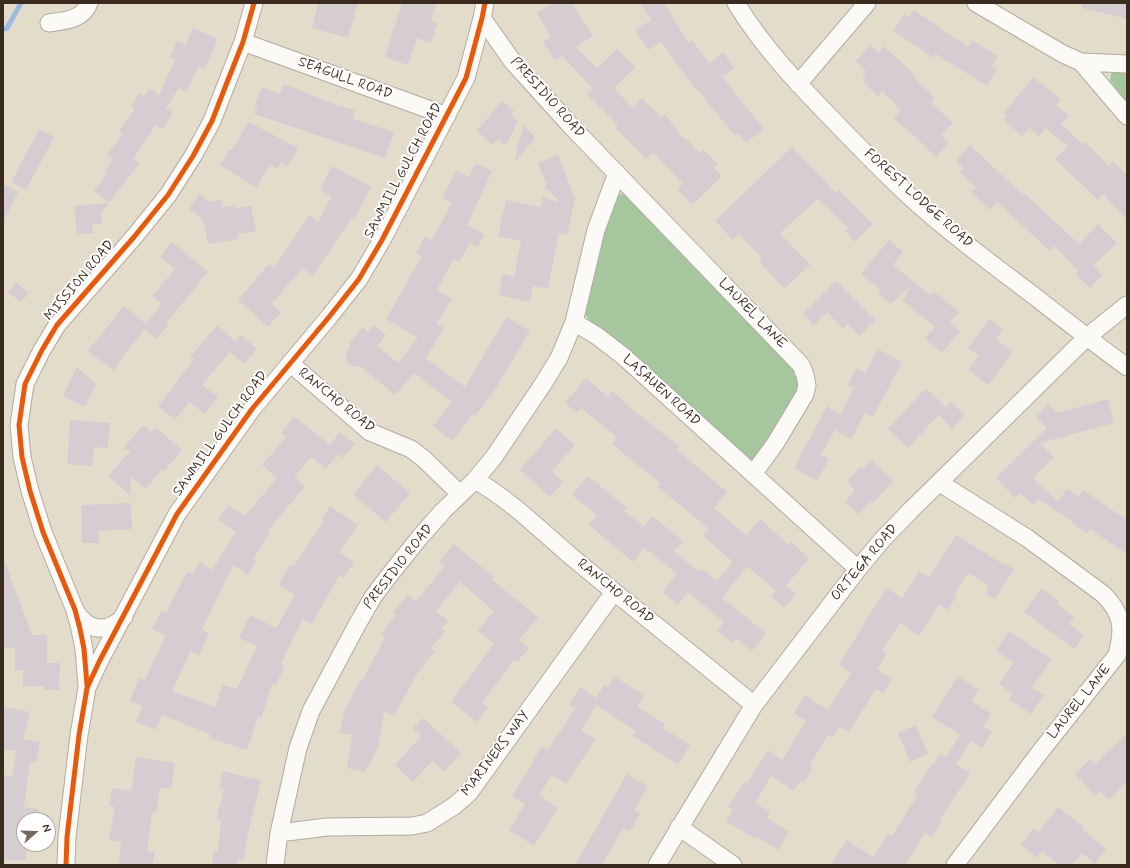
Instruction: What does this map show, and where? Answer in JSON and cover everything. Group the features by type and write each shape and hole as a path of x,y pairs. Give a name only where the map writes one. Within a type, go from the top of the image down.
{"street":[{"path":"49,23 78,17 89,3"},
{"name":"MISSION ROAD","path":"87,688 84,649 75,610 43,532 30,491 22,457 19,425 25,384 42,350 57,325 134,237 168,195 193,156 212,121 243,42 254,3"},
{"name":"FOREST LODGE ROAD","path":"736,3 762,40 798,84 856,144 910,196 985,259 1127,367"},
{"path":"798,84 867,3"},
{"path":"976,3 1063,54 1081,62 1127,64"},
{"name":"SAWMILL GULCH ROAD","path":"66,865 67,837 79,735 87,688 98,662 124,616 177,514 252,409 330,317 359,280 382,240 466,78 484,11"},
{"name":"PRESIDIO ROAD","path":"484,11 513,62 571,126 617,173"},
{"name":"SEAGULL ROAD","path":"243,42 447,116"},
{"path":"1081,62 1127,116"},
{"path":"574,322 596,230 617,173"},
{"name":"LAUREL LANE","path":"617,173 801,365 807,385 805,394 774,444 753,474"},
{"name":"ORTEGA ROAD","path":"657,865 754,705 882,540 1087,338 1127,306"},
{"name":"PRESIDIO ROAD","path":"275,865 279,833 298,748 311,711 331,672 370,603 388,577 420,537 460,494 476,480 494,456 559,358 574,322"},
{"name":"LASAUEN ROAD","path":"574,322 597,336 623,356 858,569"},
{"name":"RANCHO ROAD","path":"290,363 370,432 411,449 424,459 460,494"},
{"name":"RANCHO ROAD","path":"476,480 511,503 557,545 754,705"},
{"name":"LAUREL LANE","path":"940,483 1027,538 1103,594 1113,604 1121,626 1122,638 1117,655 1040,752 955,865"},
{"name":"MARINERS WAY","path":"279,833 327,827 412,826 427,823 454,806 470,793 614,592"},
{"path":"75,610 82,620 88,625 105,628 113,626 124,616"},
{"path":"679,827 733,865"}],"green space":[{"path":"1115,71 1127,71 1127,104 1110,80 1111,74"},
{"path":"618,195 626,195 796,372 800,387 762,454 752,461 600,333 583,312 604,220"}],"building":[{"path":"318,3 358,3 348,38 312,28"},
{"path":"402,3 436,3 431,21 437,24 431,43 417,38 408,65 385,57"},
{"path":"553,3 572,3 593,36 576,47 597,68 617,49 635,67 614,88 633,108 642,98 661,117 665,114 684,139 685,138 700,153 704,150 718,165 714,168 722,176 692,205 677,189 683,184 653,152 646,159 615,128 618,125 587,94 593,89 562,56 555,61 543,42 551,37 537,13"},
{"path":"640,3 664,3 688,42 692,40 709,63 723,52 734,68 722,77 764,129 746,143 738,133 735,136 697,89 696,90 661,42 648,50 635,30 651,20"},
{"path":"1082,3 1127,3 1127,19 1082,8"},
{"path":"914,10 968,47 972,40 998,56 992,66 997,69 987,86 936,54 934,58 893,31 904,14 909,18"},
{"path":"193,28 218,39 205,69 198,66 187,92 179,88 166,108 173,113 162,129 156,125 133,159 139,164 109,203 94,191 108,172 105,170 113,159 107,154 123,134 119,131 135,109 131,106 140,93 144,96 150,88 159,95 175,60 170,57 177,41 185,45"},
{"path":"871,45 879,53 884,46 916,76 914,78 935,98 931,102 953,123 941,135 949,143 936,157 894,118 901,110 882,91 878,96 863,82 866,78 862,75 866,71 855,61"},
{"path":"1033,77 1061,99 1056,105 1069,115 1061,124 1082,144 1085,142 1109,166 1113,161 1127,175 1127,220 1103,194 1098,200 1055,159 1068,146 1045,128 1039,136 1029,128 1022,136 1004,120 1007,116 1004,113"},
{"path":"284,84 336,105 355,110 353,119 394,132 385,158 254,114 258,107 254,106 262,87 280,94"},
{"path":"502,100 514,111 510,115 518,121 506,146 498,139 493,145 477,131"},
{"path":"249,122 298,148 287,167 281,163 277,169 270,165 256,188 220,165 229,150 231,151"},
{"path":"523,125 534,135 534,140 514,163"},
{"path":"39,129 54,137 26,190 11,182"},
{"path":"970,145 1022,194 1024,193 1079,244 1098,224 1117,243 1093,266 1102,275 1090,288 1075,274 1078,271 1055,246 1050,251 997,202 990,210 971,192 976,187 960,173 964,169 956,161"},
{"path":"792,147 836,193 839,190 873,224 855,242 845,231 848,228 818,199 780,233 810,265 784,289 759,261 762,258 739,234 733,240 715,221"},
{"path":"558,155 575,199 567,235 559,233 548,289 533,286 530,302 499,295 503,274 514,277 521,241 498,236 506,200 540,207 543,196 556,202 558,199 545,188 546,184 538,163"},
{"path":"475,165 480,165 492,171 467,225 485,234 478,247 470,242 459,262 453,259 437,290 452,299 437,324 444,328 426,358 465,387 506,317 530,331 493,393 475,416 473,414 452,441 433,426 452,402 414,373 395,395 360,366 353,367 347,362 346,352 351,346 349,344 363,327 368,332 373,325 386,335 377,346 398,363 418,338 386,319 422,256 416,253 425,236 432,240 452,203 442,198 456,171 469,177"},
{"path":"332,166 371,187 354,220 351,219 313,276 302,268 272,304 281,312 268,327 238,300 269,264 274,268 309,215 318,222 331,196 320,190"},
{"path":"3,184 18,192 3,222"},
{"path":"199,194 210,202 222,199 223,207 235,205 235,209 251,206 256,231 238,234 239,239 208,244 203,219 189,209"},
{"path":"109,203 101,213 102,224 92,224 93,233 77,234 74,206"},
{"path":"889,240 903,252 893,265 930,295 933,291 959,312 950,322 960,331 942,353 925,339 935,327 903,301 911,285 891,304 878,293 880,289 861,274"},
{"path":"172,242 208,272 167,322 169,324 156,339 144,329 114,371 88,351 124,306 146,324 162,304 152,296 175,269 160,257"},
{"path":"836,281 875,320 859,336 848,324 843,329 827,312 814,325 803,314"},
{"path":"16,282 29,293 21,302 8,292"},
{"path":"989,319 1003,329 996,339 1013,352 988,385 968,370 979,356 968,348"},
{"path":"217,325 235,341 241,335 257,349 244,364 230,352 202,385 218,397 205,414 189,402 175,420 158,406 194,360 190,357"},
{"path":"878,349 902,362 873,417 865,413 851,439 835,430 821,455 829,459 817,481 794,468 827,406 840,414 854,388 848,385 857,368 865,373"},
{"path":"77,367 96,384 85,407 63,396"},
{"path":"586,378 608,397 612,391 624,401 623,402 679,446 676,449 727,492 714,508 746,535 760,519 788,544 791,542 809,558 786,586 796,594 784,608 771,597 776,591 747,566 722,598 766,633 752,651 737,639 733,643 717,631 724,622 688,592 678,605 662,592 677,574 644,547 633,562 589,525 597,515 572,495 588,476 627,508 624,511 644,527 652,516 683,541 674,551 699,572 702,569 717,581 733,562 703,536 709,529 658,487 661,484 612,444 617,437 581,408 577,413 565,403"},
{"path":"926,388 946,407 908,448 888,429"},
{"path":"1108,399 1114,423 1040,443 1054,457 1033,478 1058,502 1067,489 1079,497 1083,490 1127,520 1127,554 1090,529 1087,533 1038,499 1032,505 1021,493 1015,498 996,478 1047,428 1036,417 1048,404 1057,413"},
{"path":"951,402 965,415 952,429 939,415"},
{"path":"294,416 330,445 340,432 355,444 343,458 338,454 326,469 311,457 294,477 305,486 268,531 270,532 253,559 257,561 248,575 233,565 202,630 209,633 199,655 191,651 172,691 215,707 223,685 237,689 257,646 239,638 250,615 276,628 295,595 278,585 290,565 293,567 323,522 321,520 330,506 358,525 339,552 354,562 343,578 339,576 312,624 303,619 281,664 285,666 275,686 272,684 261,718 258,717 247,750 209,738 210,734 162,715 156,730 136,722 143,706 130,701 139,678 145,680 166,635 152,629 161,611 166,613 187,572 193,574 200,562 212,570 236,532 218,520 228,505 245,516 277,478 262,465 286,437 281,433"},
{"path":"70,420 110,423 108,448 94,447 92,466 67,464"},
{"path":"143,425 151,432 155,427 182,450 164,471 162,469 145,489 130,476 131,496 108,476 131,450 123,449"},
{"path":"556,428 575,445 552,471 563,482 550,497 520,470"},
{"path":"871,460 893,481 873,503 871,501 858,514 845,502 855,490 849,484 849,479 860,467 863,469"},
{"path":"377,465 410,493 386,522 353,495"},
{"path":"131,503 132,529 99,531 99,543 82,543 81,505"},
{"path":"956,535 1003,564 1004,563 1014,569 995,599 985,593 989,586 968,573 955,594 957,595 948,610 939,604 919,636 900,623 882,651 887,654 877,669 892,679 883,693 876,689 849,732 840,726 833,737 828,735 809,766 813,768 804,783 800,781 794,791 771,776 755,803 770,812 767,818 789,832 778,850 755,836 754,838 726,821 733,810 728,807 744,782 747,784 768,750 782,760 806,721 794,713 805,695 828,710 851,673 839,665 886,588 902,598 919,571 929,577"},
{"path":"454,544 494,577 492,580 538,617 519,640 529,648 517,662 514,660 482,703 488,708 477,722 451,702 494,644 478,631 494,611 460,582 436,611 448,621 442,628 445,631 431,648 435,651 418,672 394,716 384,711 378,747 365,772 347,768 352,735 340,733 344,712 360,680 362,681 385,637 381,633 396,616 393,613 408,595 416,601 445,566 440,561"},
{"path":"4,560 32,635 47,635 47,663 60,663 59,690 44,690 44,686 23,686 23,670 15,670 15,648 4,647"},
{"path":"1041,588 1059,601 1057,604 1074,617 1069,624 1084,635 1074,649 1024,612"},
{"path":"1009,631 1051,659 1032,688 1044,695 1031,714 1009,699 1013,694 999,684 1014,663 996,651"},
{"path":"958,676 979,690 971,701 991,714 983,726 992,732 982,748 971,741 956,764 970,773 939,821 941,822 932,837 925,833 905,865 830,865 847,840 873,857 888,833 892,836 918,794 914,792 932,764 933,765 940,754 946,757 960,735 932,717"},
{"path":"615,677 644,695 637,707 665,724 663,728 690,745 678,765 633,736 636,731 596,705 581,730 595,740 566,784 552,775 539,795 558,808 534,846 509,830 525,804 512,796 542,746 548,750 575,709 569,705 580,687 596,698 604,685 608,687"},
{"path":"5,707 30,712 23,739 40,742 36,763 30,762 24,807 39,809 39,812 16,812 16,852 26,852 26,860 3,860 3,775 12,776 16,751 3,749 3,715"},
{"path":"423,718 461,753 444,772 432,761 413,782 395,765 421,736 413,728"},
{"path":"916,725 928,754 910,762 898,733"},
{"path":"1127,733 1127,782 1109,800 1100,791 1095,795 1075,774 1090,759 1095,764"},
{"path":"136,757 175,763 171,789 160,788 156,813 152,813 147,851 155,852 152,865 119,865 121,842 109,840 115,807 109,806 112,788 131,791"},
{"path":"223,771 261,781 247,837 244,860 237,859 237,865 212,865 213,851 218,851 221,821 216,820 224,789 219,788"},
{"path":"627,774 648,786 634,810 640,813 630,832 623,828 602,865 575,865"},
{"path":"1058,807 1084,827 1082,829 1106,849 1095,864 1082,853 1072,865 1060,865 1042,851 1037,858 1021,845 1033,828 1039,832"}],"waterway":[{"path":"3,29 7,28 21,3"}],"cycle path":[{"path":"87,685 84,649 75,610 43,532 30,491 22,457 19,425 25,384 42,350 57,325 134,237 168,195 193,156 212,121 243,42 254,3"},
{"path":"66,865 67,837 79,735 87,688 99,662 177,514 252,409 359,279 382,240 466,78 485,3"}]}
